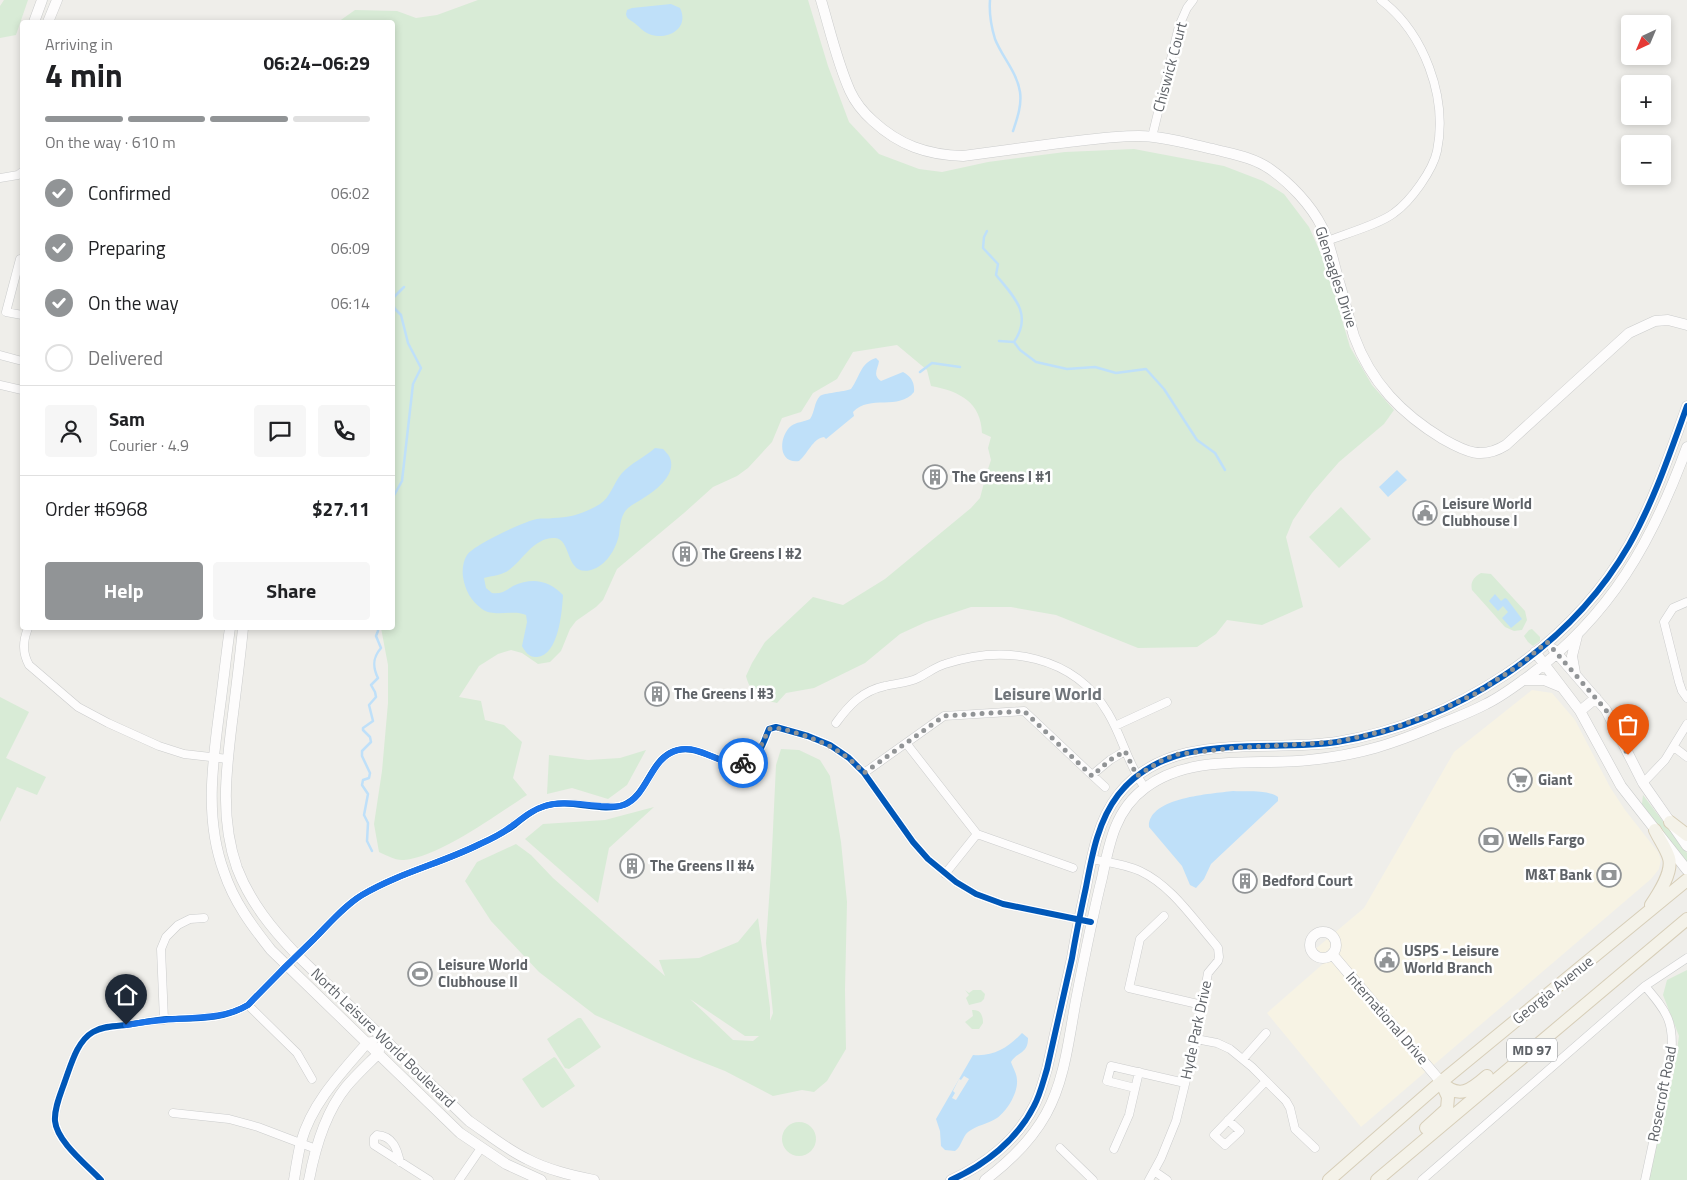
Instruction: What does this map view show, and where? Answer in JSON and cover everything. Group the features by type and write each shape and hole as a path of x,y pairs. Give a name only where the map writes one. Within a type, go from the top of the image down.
{"main road":[{"path":"1670,822 1687,835"},
{"path":"1637,921 1657,896 1670,864 1655,830"},
{"name":"Georgia Avenue","path":"1329,1180 1441,1082 1687,880"},
{"name":"Georgia Avenue","path":"1376,1180 1687,919"},
{"path":"1441,1082 1454,1092 1469,1090 1602,990"},
{"path":"1376,1180 1394,1157 1447,1109 1448,1097 1441,1082"}],"street":[{"path":"35,20 42,0"},
{"path":"49,20 57,0"},
{"name":"Gleneagles Drive","path":"821,0 850,93 865,114 886,133 908,146 943,155 963,156 1111,136 1152,137 1243,157 1269,168 1287,182 1322,228 1328,241 1354,337 1367,365 1377,380 1400,407 1419,424 1454,445 1470,452 1481,454 1494,452 1506,445 1629,333 1655,321 1668,320 1687,325"},
{"name":"Chiswick Court","path":"1152,137 1179,26 1187,8 1194,0"},
{"path":"1328,241 1394,213 1419,187 1437,151 1440,122 1437,96 1422,49 1408,28 1388,5 1381,0"},
{"path":"0,178 20,174"},
{"path":"20,259 6,312 20,315"},
{"path":"0,355 20,360"},
{"path":"0,385 20,390"},
{"path":"951,1180 979,1166 996,1153 1014,1136 1034,1108 1047,1069 1096,839 1119,794 1137,776 1164,759 1179,754 1234,748 1336,742 1388,730 1438,711 1475,694 1521,664 1587,603 1628,546 1648,507 1687,406"},
{"path":"985,1180 1007,1163 1026,1143 1047,1113 1056,1094 1108,846 1119,818 1136,796 1145,788 1171,773 1186,768 1209,765 1307,761 1364,752 1395,743 1489,703 1524,680 1557,654 1603,606 1640,553 1661,513 1685,458 1687,447"},
{"path":"1670,452 1685,458"},
{"path":"1687,602 1674,608 1664,622 1679,682 1687,698"},
{"path":"27,630 23,644 25,658 29,665 78,707 159,746 184,754 228,760"},
{"name":"North Leisure World Boulevard","path":"230,630 213,758 212,810 216,845 223,872 236,901 267,944 287,965 460,1133 506,1164 541,1180"},
{"name":"North Leisure World Boulevard","path":"243,630 226,773 226,815 230,842 237,868 256,905 277,934 297,955 469,1121 498,1142 528,1160 542,1166 594,1180"},
{"path":"1575,674 1572,656 1578,634"},
{"path":"1547,642 1606,710 1643,783 1687,846"},
{"path":"1535,652 1580,711 1618,780 1687,870"},
{"path":"836,723 853,702 868,692 884,686 908,682 946,663 995,654 1030,657 1064,670 1093,692 1108,713 1137,776 1145,788"},
{"path":"1524,680 1544,680 1561,686"},
{"path":"1580,711 1596,698"},
{"path":"1115,726 1167,702"},
{"path":"864,773 944,716 1024,711 1105,787"},
{"path":"1639,808 1639,797 1643,783 1674,747 1687,724"},
{"path":"101,1180 62,1139 57,1130 55,1120 58,1103 71,1065 81,1044 93,1032 106,1027 164,1020 218,1017 236,1012 248,1005 343,909 362,895 388,882 479,845 503,832 527,814 540,808 560,803 613,807 624,805 637,794 661,760 671,752 689,749 737,764 743,763 758,752 769,729 776,727 808,736 830,745 849,758 864,773 913,842 945,874 976,894 988,899 1091,922"},
{"path":"906,743 977,834 1073,868"},
{"path":"1674,747 1687,757"},
{"path":"1092,776 1110,760 1125,751"},
{"path":"945,874 977,834"},
{"name":"Hyde Park Drive","path":"1091,859 1139,871 1158,882 1175,898 1215,944 1219,952 1218,961 1208,973 1196,1039 1176,1121 1161,1158 1149,1180"},
{"path":"1164,916 1140,939 1129,988 1202,1005"},
{"path":"164,1020 161,949 166,937 178,925 190,919 204,918"},
{"name":"International Drive","path":"1332,954 1441,1082"},
{"path":"1422,1180 1645,986 1687,958"},
{"name":"Rosecroft Road","path":"1645,986 1664,1009 1671,1026 1673,1040 1671,1058 1645,1180"},
{"path":"248,1005 297,1053 312,1079"},
{"path":"1242,1059 1266,1033"},
{"path":"294,1180 301,1143 311,1118 323,1096 331,1084 367,1044 382,1038"},
{"path":"310,1180 316,1149 324,1125 345,1088 378,1054 382,1038"},
{"path":"1196,1039 1216,1043 1230,1049 1242,1059 1286,1101 1290,1108 1295,1129 1315,1148"},
{"path":"1135,1088 1107,1082 1111,1066 1185,1082"},
{"path":"1114,1149 1129,1115 1138,1072"},
{"path":"1228,1120 1266,1081"},
{"path":"173,1113 229,1119 258,1126 316,1149"},
{"path":"459,1180 481,1148"},
{"path":"1060,1148 1093,1180"},
{"path":"400,1162 428,1180"},
{"path":"1154,1172 1167,1180"}],"shaded area":[{"path":"1532,690 1552,693 1575,720 1610,787 1625,810 1658,852 1661,860 1659,869 1651,879 1361,1127 1267,1013 1324,963 1313,951 1364,908 1454,752"}],"green space":[{"path":"4,0 28,0 16,35 0,38 0,6"},
{"path":"478,0 808,0 828,66 849,122 879,154 919,169 942,172 988,162 1065,152 1134,149 1224,166 1263,181 1284,194 1309,227 1326,265 1350,347 1372,385 1394,410 1384,424 1339,462 1312,493 1293,520 1286,537 1303,607 1262,625 1227,620 1216,634 1197,647 1138,648 1056,615 1011,607 971,607 926,622 900,634 865,663 814,688 786,693 777,703 761,698 750,687 746,676 765,642 813,597 843,605 885,579 971,508 980,498 991,460 988,448 991,437 982,433 978,413 973,406 967,400 951,391 931,386 927,370 897,345 853,352 837,379 813,393 801,412 782,418 772,442 748,468 737,476 713,487 617,569 603,600 576,621 570,629 561,651 550,662 538,664 522,653 511,650 498,654 479,666 459,697 481,701 485,720 504,725 522,742 513,778 527,795 484,824 434,851 404,860 391,858 379,852 374,824 382,771 388,703 388,665 381,630 395,630 395,20 341,20 355,10 397,11 416,18 437,15"},
{"path":"1341,507 1371,539 1339,568 1309,537"},
{"path":"1481,573 1491,574 1525,611 1527,620 1522,630 1514,631 1505,627 1472,590 1473,580"},
{"path":"1532,629 1540,637 1540,641 1533,646 1524,636"},
{"path":"0,697 29,712 6,758 46,777 37,795 17,787 0,822"},
{"path":"781,749 799,750 820,760 830,776 841,842 847,902 846,1049 827,1081 814,1092 802,1090 773,1096 725,1071 595,1015 539,972 491,921 465,881 477,862 516,844 531,855 553,878 665,976 659,960 699,958 738,942 758,918 770,1008 770,1021 773,1013 766,943 776,765","holes":["690,999 745,1036 759,1036 753,1041 733,1040"]},
{"path":"646,750 627,785 608,799 572,788 547,794 549,755 588,760 620,758"},
{"path":"1643,795 1687,853 1687,863 1642,804"},
{"path":"654,807 609,848 598,903 525,839 543,824 605,820"},
{"path":"1687,970 1687,1180 1649,1180 1664,1108 1673,1077 1679,1036 1663,995 1667,980"},
{"path":"965,990 969,993 973,990 981,990 985,994 984,999 981,1002 969,1005 966,998 969,995"},
{"path":"972,1010 978,1011 982,1016 983,1023 979,1029 972,1029 965,1022 973,1016"},
{"path":"578,1018 581,1018 601,1047 569,1069 565,1068 547,1039"},
{"path":"554,1057 575,1086 543,1108 522,1079"},
{"path":"799,1122 811,1127 816,1139 811,1151 799,1156 787,1151 782,1139 787,1127"}],"water":[{"path":"671,4 680,8 682,22 675,31 663,36 647,33 628,19 626,14 627,10 632,8"},
{"path":"876,358 879,361 876,372 878,379 881,381 903,372 912,380 914,392 908,398 901,401 868,404 860,407 853,412 854,416 826,439 824,437 816,441 799,461 792,461 787,458 782,448 782,442 787,430 795,424 810,419 820,396 851,389 863,367"},
{"path":"655,448 663,449 669,456 670,471 658,487 624,513 615,546 610,556 601,565 591,570 583,571 577,568 564,544 555,538 541,541 535,545 506,572 484,578 486,588 492,593 500,593 520,583 533,581 546,583 563,595 562,611 555,641 544,654 537,657 530,656 522,646 527,622 526,615 521,613 487,612 478,606 469,595 463,574 467,555 479,545 522,524 537,519 571,516 600,504 607,498 622,473"},
{"path":"1397,470 1407,480 1388,497 1379,487"},
{"path":"1495,594 1501,601 1505,598 1507,599 1522,619 1511,628 1502,618 1508,612 1503,606 1498,611 1489,601"},
{"path":"1233,791 1256,791 1273,794 1278,797 1278,801 1211,864 1204,879 1196,888 1190,885 1182,866 1149,827 1151,817 1169,803 1196,796"},
{"path":"1022,1033 1028,1038 1028,1043 1024,1050 1011,1062 1017,1085 1014,1096 1008,1106 997,1118 968,1132 955,1151 945,1150 941,1146 940,1131 936,1119 973,1055 994,1053 1001,1050"}],"pier":[{"path":"964,1076 969,1079 956,1100 952,1098 955,1093 953,1091 959,1079 961,1080"}],"waterway":[{"path":"990,0 992,29 995,39 1013,71 1020,92 1020,107 1013,131"},
{"path":"987,231 984,237 983,248 998,264 996,275 1015,298 1019,306 1022,323 1014,342 1020,350 1036,362 1067,369 1095,367 1116,373 1146,369 1164,389 1197,440 1215,453 1225,470"},
{"path":"395,296 404,287"},
{"path":"395,309 401,315 408,343 421,368 413,384 402,481 395,494"},
{"path":"999,341 1014,342"},
{"path":"920,372 932,363 960,367"},
{"path":"372,851 367,841 368,823 364,815 368,794 362,785 363,780 369,778 370,773 362,756 362,751 371,742 370,737 363,728 373,721 369,705 376,697 371,685 378,678 374,666 376,655 381,648 376,636 378,630"}],"cycle path":[{"path":"951,1180 976,1167 999,1150 1019,1130 1036,1102 1047,1069 1072,958 1093,851 1105,816 1118,795 1139,774 1164,760 1191,752 1220,748 1309,745 1337,742 1381,732 1424,717 1465,698 1505,675 1541,648 1575,617 1604,583 1629,545 1646,511 1661,477 1687,406"},
{"path":"101,1180 67,1145 61,1137 55,1121 58,1101 72,1061 87,1036 97,1030 109,1027 167,1019 219,1016 239,1010 248,1005 337,915 362,895 391,880 466,851 509,829 532,812 545,806 565,804 614,807 623,805 637,795 663,758 670,753 682,749 705,753 727,762 738,763 748,761 758,753 769,729 776,727 808,736 830,745 849,758 864,773 913,842 928,859 956,882 976,894 1003,904 1091,922"}],"way so far":[{"path":"743,763 750,760 758,752 769,729 776,727 808,736 830,745 849,758 864,773 944,716 1024,711 1092,776 1101,766 1125,751 1137,776 1150,766 1179,754 1206,750 1336,742 1388,730 1438,711 1475,694 1521,664 1547,642 1606,710 1628,755"}],"place":[{"name":"The Greens I #1","path":"935,477"},
{"name":"Leisure World Clubhouse I","path":"1425,513"},
{"name":"The Greens I #2","path":"685,554"},
{"name":"The Greens I #3","path":"657,694"},
{"name":"Giant","path":"1520,780"},
{"name":"Wells Fargo","path":"1491,840"},
{"name":"The Greens II #4","path":"632,866"},
{"name":"M&T Bank","path":"1609,875"},
{"name":"Bedford Court","path":"1245,881"},
{"name":"USPS - Leisure World Branch","path":"1387,960"},
{"name":"Leisure World Clubhouse II","path":"420,974"}],"district":[{"name":"Leisure World","path":"1048,694"}],"route":[{"path":"126,1025 164,1020 218,1017 236,1012 248,1005 343,909 362,895 388,882 479,845 540,808 560,803 613,807 624,805 631,801 661,760 671,752 689,749 706,753 729,763 743,763"}]}
